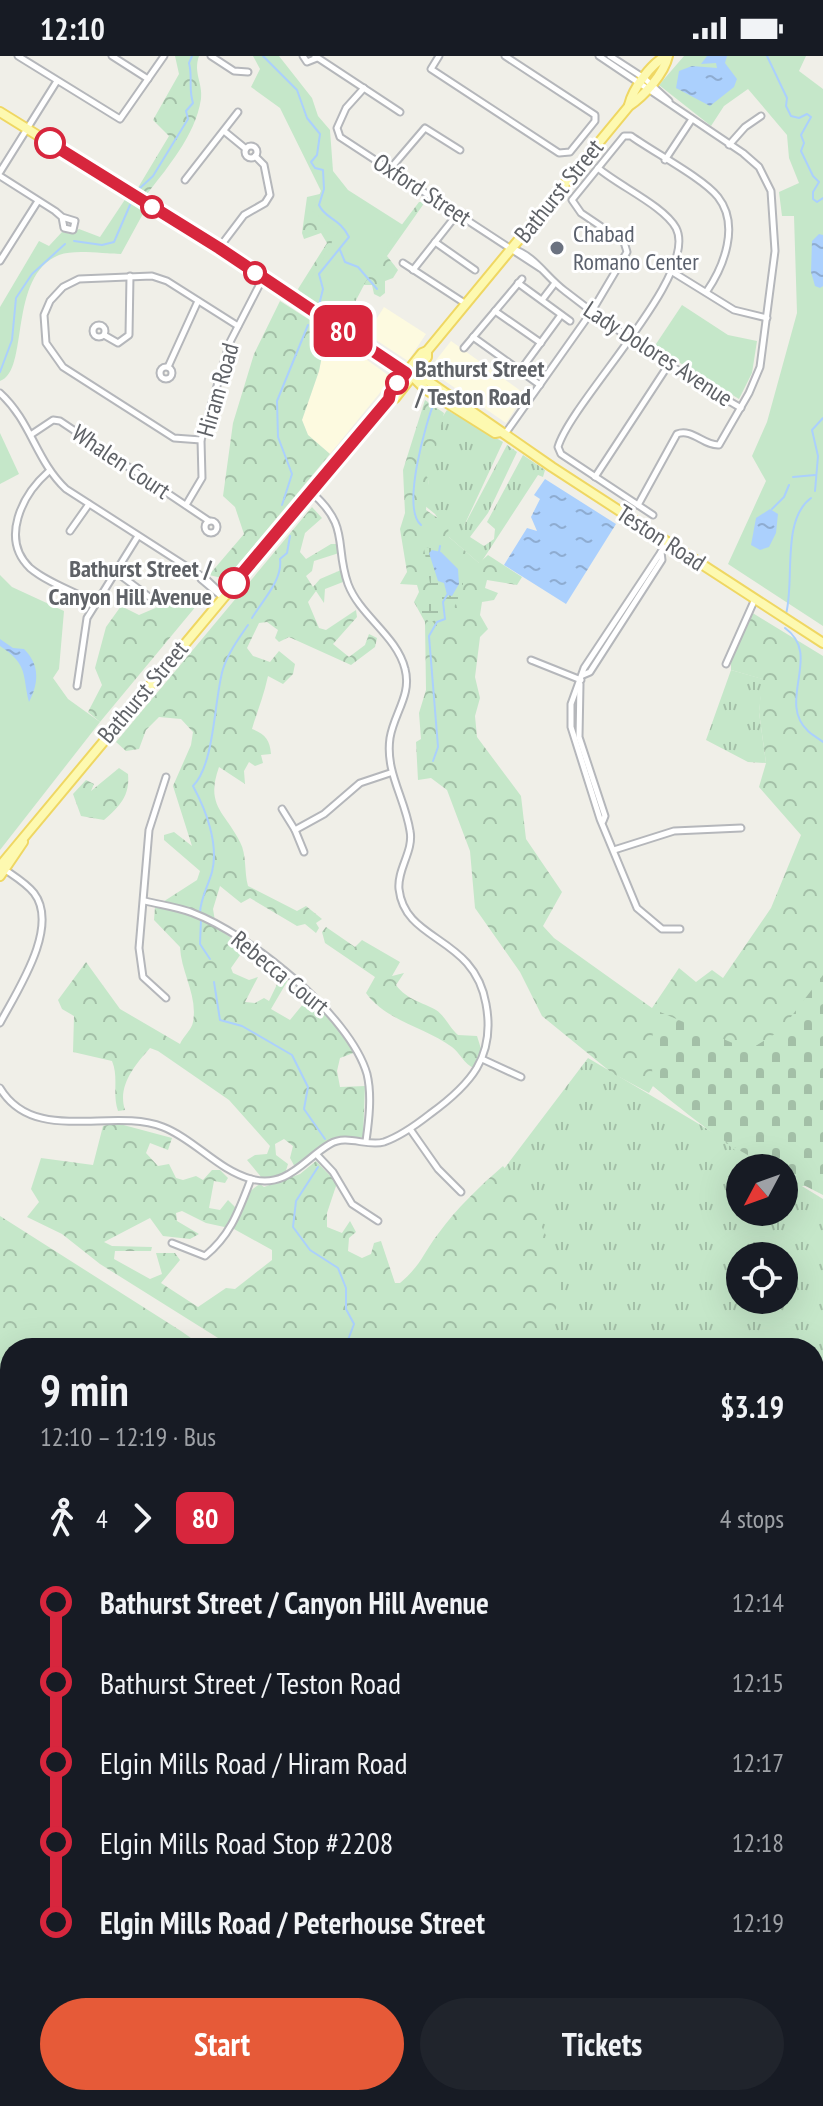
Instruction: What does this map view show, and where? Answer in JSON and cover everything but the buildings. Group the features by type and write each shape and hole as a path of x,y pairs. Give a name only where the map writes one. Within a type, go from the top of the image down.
{"main road":[{"name":"Bathurst Street","path":"1,870 87,758 389,399 395,398 409,374 427,357 427,351 667,56"},
{"name":"Teston Road","path":"0,112 219,248 409,374 425,389 495,433 503,433 823,643"}],"street":[{"path":"18,56 120,119 164,56"},
{"path":"112,56 148,79"},
{"path":"211,56 234,71 248,72"},
{"path":"303,56 307,62 316,57 400,112"},
{"path":"439,56 431,69 559,153 570,152 595,121 595,115 505,56"},
{"path":"599,56 646,83"},
{"path":"610,56 759,167 771,191 775,251 760,367 741,408 717,446 687,432 677,434 638,505"},
{"path":"57,81 0,174 62,217"},
{"name":"Oxford Street","path":"364,88 346,108 337,128 340,137 512,248"},
{"path":"185,180 238,112"},
{"path":"729,145 745,127 761,116"},
{"path":"665,160 692,119"},
{"path":"390,169 425,128 460,150"},
{"path":"219,248 244,215 265,203 270,195 264,165 255,156 247,157 246,149 224,131"},
{"path":"503,433 592,311 627,252 624,242 573,204 573,196 618,141 628,135 709,188 724,208 726,260 707,291"},
{"path":"598,168 671,221 679,239 671,271 558,443 561,454 653,515"},
{"path":"0,261 38,201"},
{"path":"413,270 458,213"},
{"path":"435,242 475,270"},
{"name":"Lady Dolores Avenue","path":"512,248 536,262 555,283 629,338 741,408"},
{"path":"403,263 466,304"},
{"path":"671,271 734,310 767,318"},
{"path":"104,335 118,343 131,331 130,276"},
{"path":"201,440 174,438 63,367 52,356 46,343 44,315 50,301 63,287 79,279 152,276 167,281 238,326"},
{"name":"Hiram Road","path":"186,505 202,478 201,440 230,342 263,278"},
{"path":"464,348 520,281 570,321"},
{"path":"542,300 555,283"},
{"path":"168,367 198,301"},
{"path":"495,311 541,343"},
{"path":"520,371 561,315"},
{"path":"473,337 540,385"},
{"path":"595,477 669,364"},
{"path":"0,393 19,412 48,472 89,504 224,596"},
{"name":"Whalen Court","path":"32,434 53,420 60,421 209,521"},
{"path":"48,472 30,490 17,510 13,528 16,544 32,570 96,603"},
{"path":"0,1090 16,1108 29,1114 57,1120 127,1120 164,1127 251,1179 274,1180 299,1171 330,1144 342,1140 384,1142 410,1129 457,1095 470,1082 482,1059 488,1034 487,1006 480,980 450,945 407,916 398,886 411,834 390,773 390,739 408,685 405,668 399,654 354,597 347,582 337,526 311,492"},
{"path":"70,531 89,504"},
{"path":"77,686 85,626 138,536"},
{"path":"667,542 590,672 581,680 578,747 637,908 662,929 680,929"},
{"path":"116,572 152,599"},
{"path":"726,664 755,598"},
{"path":"531,660 581,680"},
{"path":"295,830 324,814 360,783 390,773"},
{"path":"166,777 149,830 140,966 143,977 166,998"},
{"path":"282,809 304,852"},
{"path":"614,850 674,831 741,828"},
{"path":"0,1023 27,972 43,918 34,893 1,870"},
{"name":"Rebecca Court","path":"145,901 192,913 228,930 333,1014 360,1054 368,1077 366,1141"},
{"path":"482,1059 521,1077"},
{"path":"410,1129 438,1169 461,1192"},
{"path":"317,1156 333,1172 352,1204 378,1221"},
{"path":"172,1243 198,1257 205,1256 234,1225 251,1179"}],"shaded area":[{"path":"384,307 426,334 408,361 367,334"},
{"path":"327,331 392,378 330,454 308,435 302,420 319,371"},
{"path":"451,341 525,394 506,423 442,379 426,373"}],"green space":[{"path":"175,56 199,56 197,68 201,99 186,139 145,197 136,191 169,136 153,120 179,74"},
{"path":"253,56 279,56 312,98 318,116 330,130 333,171 348,190 403,225 341,319 301,294 331,246 335,228 312,211 321,191 280,108 251,87 260,69"},
{"path":"684,56 806,56 799,71 823,89 823,626 728,564 766,481 752,456 767,422 797,313 794,216 782,216 779,192 799,183 789,158 787,135 748,89 724,106 711,126 659,85"},
{"path":"324,193 379,255 419,202 425,202 387,256 398,270 393,278 385,281 385,293 380,297 374,294 372,285 364,285 344,323 311,305 298,289 327,243 321,233 304,239 302,233 307,197"},
{"path":"126,198 145,210 121,254 66,253 43,266 32,282 25,301 15,360 9,374 0,381 0,307 39,241 49,246 62,232 72,234 79,229 100,237"},
{"path":"280,301 327,331 319,371 302,420 308,435 330,454 226,579 209,575 244,534 235,507 223,496 233,423 254,354"},
{"path":"682,305 728,335 757,341 752,373 739,399 654,347"},
{"path":"425,400 444,413 430,472 425,475 429,479 426,510 448,525 449,537 479,563 488,555 522,577 517,585 487,580 485,588 498,593 494,600 482,602 480,615 488,629 480,637 475,677 480,698 475,716 477,737 521,796 526,839 562,892 543,926 554,938 652,1008 679,968 696,982 712,970 723,978 771,908 801,835 759,787 766,763 759,712 762,679 731,670 731,661 751,612 823,656 823,1180 819,1186 798,1186 798,1154 740,1154 653,1086 649,1093 612,1073 542,1016 520,972 475,908 470,851 447,790 431,778 418,780 416,742 421,739 419,713 426,690 425,622 414,602 419,592 417,585 400,584 407,572 400,529 405,513 403,470"},
{"path":"447,410 503,442 463,528 507,445 517,452 488,513 470,537 484,546 494,539 495,529 487,522 523,455 545,470 543,477 538,475 480,564 449,537 435,514 424,505 429,480 424,475 436,432"},
{"path":"0,433 19,474 0,484"},
{"path":"312,507 322,518 305,533 300,552 306,559 331,544 338,544 339,553 314,561 312,571 306,576 313,587 320,579 341,570 343,582 325,589 324,603 316,591 308,602 319,628 326,630 356,610 357,617 333,644 349,657 365,645 369,634 377,638 375,647 351,665 289,637 279,642 275,638 278,630 267,622 259,623 247,648 253,656 270,662 279,651 295,664 293,674 283,684 268,676 252,729 266,738 271,754 261,755 263,763 255,766 249,762 244,771 245,784 219,767 214,791 219,808 242,847 248,886 297,911 306,906 322,919 316,923 319,928 316,933 305,924 297,926 250,898 241,903 220,886 213,909 216,927 245,948 231,968 233,973 249,980 258,977 245,1002 255,1003 264,998 269,1001 282,974 288,980 271,1009 290,1020 308,998 331,1016 356,1052 340,1058 337,1071 340,1087 365,1086 363,1137 330,1140 296,1169 290,1158 293,1146 284,1139 275,1144 276,1155 288,1164 285,1174 278,1178 262,1178 247,1160 255,1155 267,1154 270,1146 229,1100 158,1051 150,1048 133,1069 123,1093 125,1110 118,1111 112,1061 73,1052 74,1016 62,1009 58,1000 86,962 120,1009 180,1044 191,1027 193,1003 180,947 154,920 155,907 197,880 200,871 164,840 164,835 174,832 192,846 173,786 191,745 193,732 181,719 159,717 146,730 139,749 126,751 116,742"},
{"path":"435,546 454,556 463,571 463,580 462,590 452,610 430,623 421,613 422,604 432,595 424,548"},
{"path":"0,575 12,587 64,611 59,669 53,678 68,699 100,722 0,850"},
{"path":"188,594 197,605 100,722 88,712 102,685 95,668 106,627 121,606 139,615"},
{"path":"731,670 763,679 759,712 766,763 748,762 706,740"},
{"path":"119,768 128,774 128,782 126,795 119,805 104,820 81,816 73,794 86,780 94,784 91,791"},
{"path":"326,927 355,947 362,940 400,962 392,976 404,973 396,985 400,990 439,1012 458,1035 477,1036 482,1052 474,1068 452,1047 374,1003 366,993 375,977 325,943 322,932"},
{"path":"823,975 823,1195 798,1182 798,1154 746,1154 697,1121 652,1085 653,1009 749,1050 781,1030"},
{"path":"588,1058 749,1154 726,1154 726,1226 798,1226 798,1184 823,1199 823,1338 408,1338 494,1182"},
{"path":"116,1123 172,1138 168,1150 150,1143 146,1153 158,1166 169,1164 176,1178 183,1180 196,1176 203,1180 212,1170 220,1170 228,1178 225,1183 214,1181 209,1208 220,1210 228,1200 236,1208 229,1228 206,1223 182,1211 176,1213 177,1221 199,1234 190,1239 163,1236 150,1218 104,1242 112,1246 152,1247 151,1251 115,1251 114,1259 150,1279 162,1274 156,1253 175,1253 180,1260 161,1283 198,1307 226,1288 235,1289 272,1260 272,1250 234,1229 241,1203 260,1184 264,1187 300,1174 316,1161 337,1183 327,1213 327,1227 342,1233 350,1221 356,1232 349,1238 348,1251 362,1258 371,1254 374,1243 381,1241 395,1283 400,1283 453,1215 503,1166 538,1220 555,1261 559,1281 558,1301 551,1320 554,1335 551,1338 218,1338 100,1264 62,1234 27,1217 39,1202 31,1189 41,1158 93,1165 103,1126"},
{"path":"0,1216 191,1338 0,1338"}],"water":[{"path":"707,56 727,56 725,63 737,79 734,87 710,106 676,88 679,71 692,66 717,68 716,63 701,64"},
{"path":"819,234 823,235 823,286 820,288 815,286 811,272 812,241"},
{"path":"545,479 616,524 566,604 504,565 527,528 537,531 531,517 540,499 534,495"},
{"path":"770,509 778,514 776,533 769,547 760,550 751,545 756,518"},
{"path":"432,550 441,552 458,569 459,584 452,596 447,595 444,583 438,581 429,553"},
{"path":"0,639 13,648 24,649 33,661 36,681 29,702 20,665 0,646"}],"waterway":[{"path":"139,189 153,176 188,119 186,111 193,103 189,63 192,56"},
{"path":"263,56 297,90 307,118 320,134 317,155 311,162 315,168 323,170 324,189 319,205 349,237 319,274 323,289 319,305"},
{"path":"767,56 787,98 786,106 791,116 799,118 807,114 811,117 801,135 804,143 801,151 819,182 813,199 817,202 823,198"},
{"path":"74,241 102,245 114,242 130,205"},
{"path":"0,372 12,340 16,298 32,274 65,244"},
{"path":"340,250 345,262 358,267 377,289"},
{"path":"282,505 292,474 278,437 277,401 308,325"},
{"path":"421,525 415,516 414,484 421,445 435,400"},
{"path":"815,491 818,456 812,430 823,418"},
{"path":"793,477 815,475"},
{"path":"772,509 784,497 789,485"},
{"path":"786,614 792,536 802,508 811,498"},
{"path":"252,618 275,582 280,559 287,553 290,536"},
{"path":"439,552 440,546"},
{"path":"433,761 438,747 429,636 437,622 445,619 443,602 447,595"},
{"path":"200,913 212,872 214,850 207,816 193,786 206,763 223,669 248,625"},
{"path":"785,628 796,639 800,651 796,706 799,719 808,731 823,742"},
{"path":"201,920 200,944 210,959"},
{"path":"214,982 220,1020 242,1026 292,1055 308,1087 304,1109 325,1139"},
{"path":"318,1167 296,1201 293,1227 310,1250 338,1268 346,1288 346,1309 354,1324 349,1338"}],"bus line":[{"name":"80","path":"50,143 219,248 406,373 390,393 389,399 234,583"}],"place":[{"name":"Chabad Romano Center","path":"557,248"},
{"name":"Bathurst Street / Teston Road","path":"397,383"},
{"name":"Bathurst Street / Canyon Hill Avenue","path":"234,583"}]}
